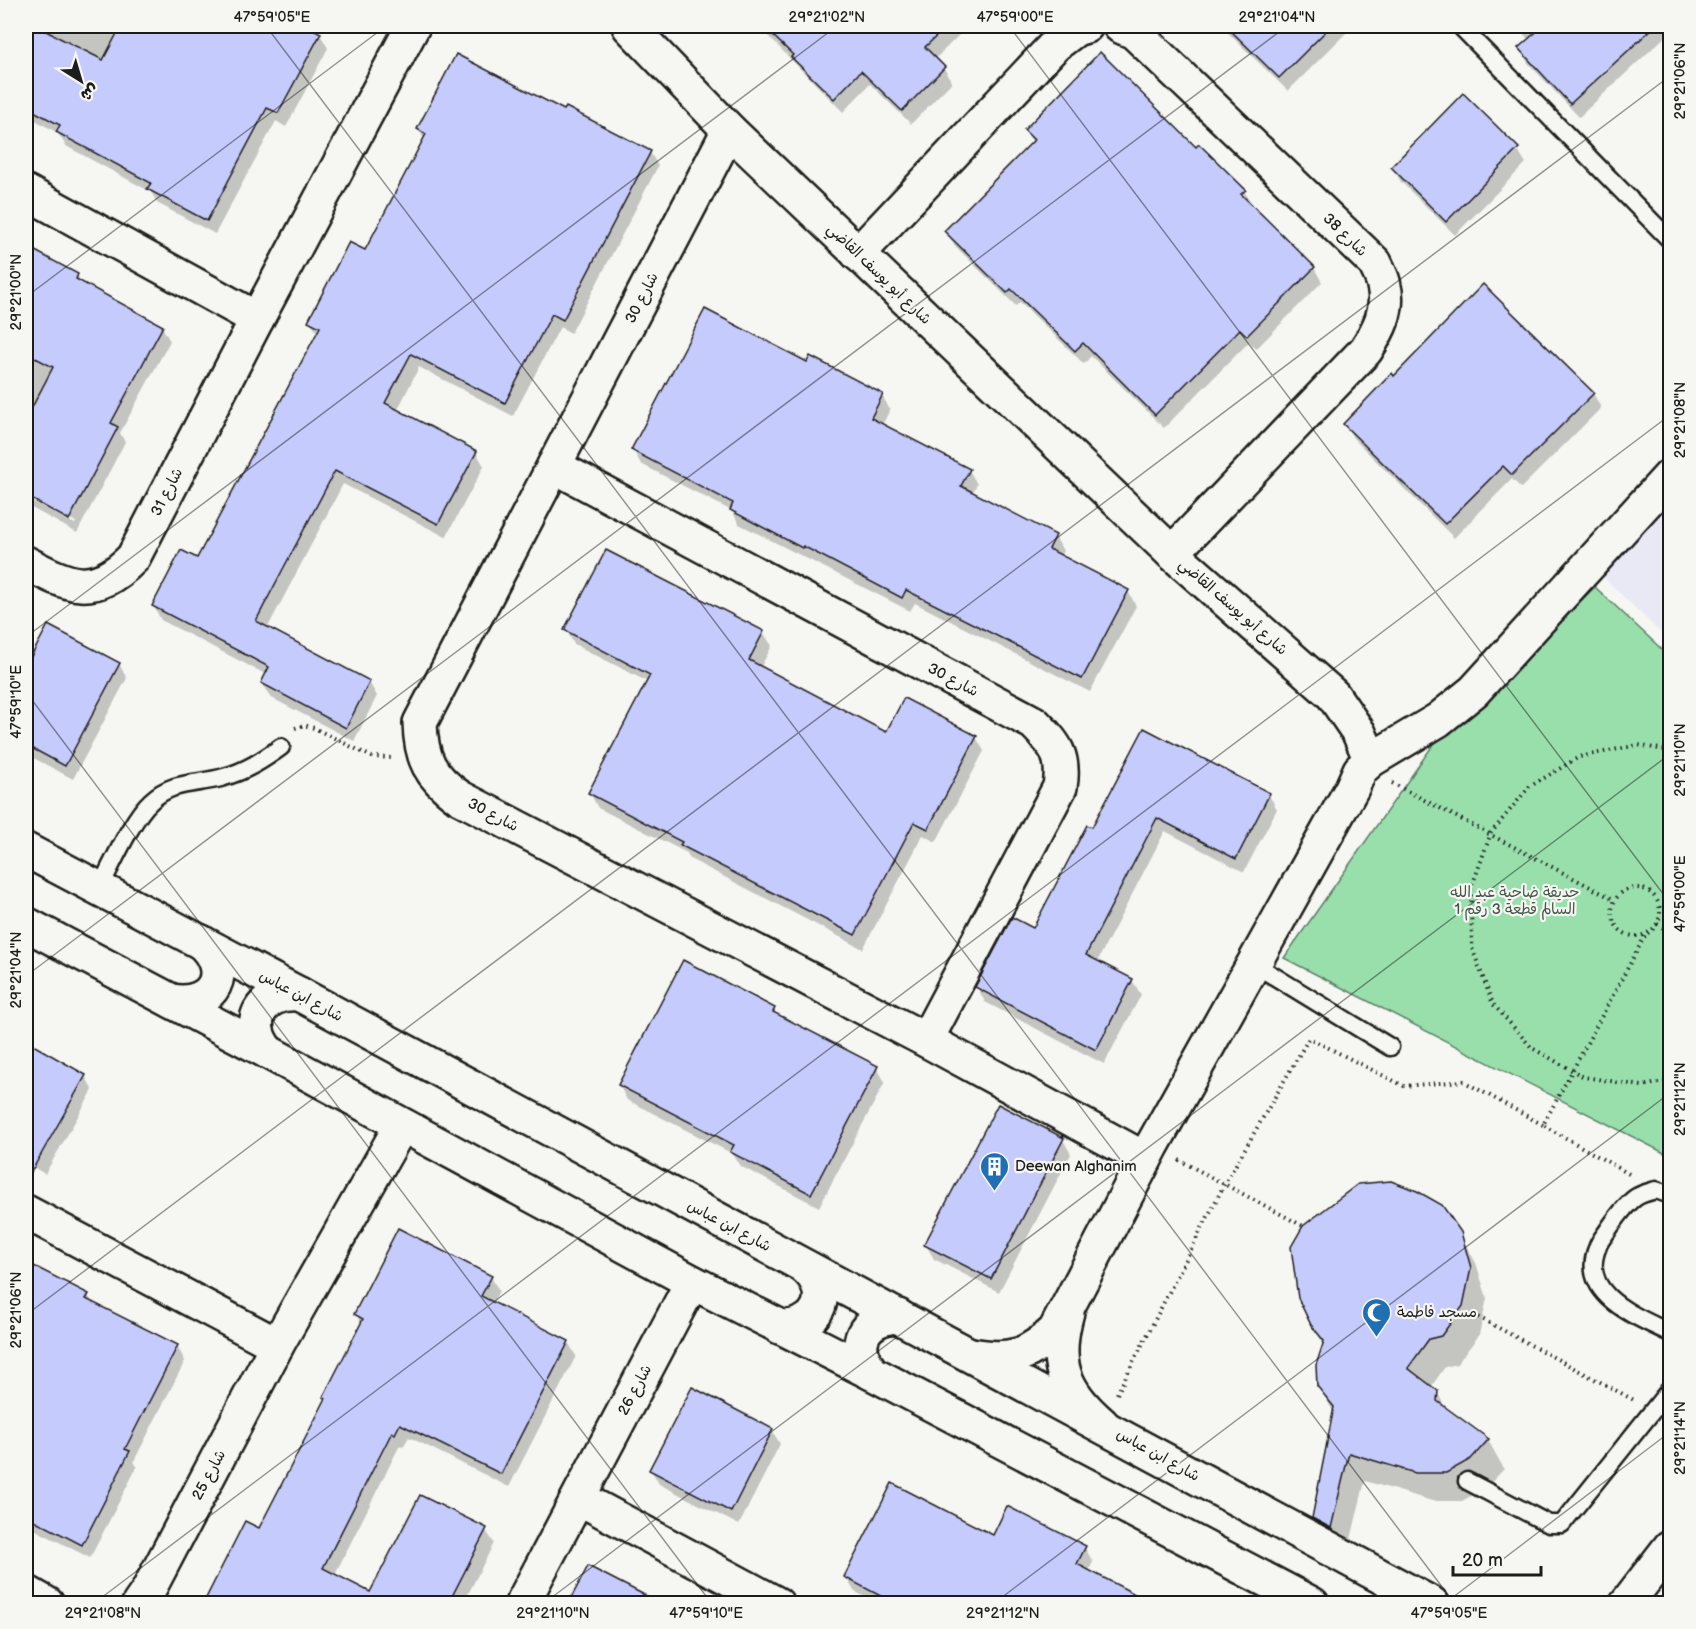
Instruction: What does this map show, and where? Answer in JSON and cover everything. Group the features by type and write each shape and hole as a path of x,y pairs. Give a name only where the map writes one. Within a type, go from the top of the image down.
{"street":[{"name":"شارع 31","path":"26,563 56,579 75,585 92,584 107,579 133,558 413,26"},
{"name":"شارع أبو يوسف القاضي","path":"629,26 729,130 1172,553 1333,695 1359,733 1371,760"},
{"path":"858,254 1054,45 1076,29 1086,26"},
{"name":"شارع 38","path":"1120,26 1134,32 1374,263 1384,286 1386,306 1380,328 1366,350 1172,553"},
{"name":"شارع 30","path":"729,130 420,723 420,741 424,756 443,785 459,797 926,1040 1148,1152"},
{"path":"26,192 257,319"},
{"name":"شارع 30","path":"554,466 1034,723 1050,739 1060,755 1063,771 1060,787 926,1040"},
{"path":"971,1355 994,1359 1016,1356 1038,1346 1055,1331 1148,1152 1352,789 1360,770 1371,760 1438,720 1474,691 1671,476"},
{"name":"شارع ابن عباس","path":"26,850 1102,1424 1426,1602"},
{"path":"26,924 268,1052 692,1282 872,1373 1312,1604"},
{"path":"172,1001 186,1003 200,1000 210,991 217,978 217,964 212,952 201,942"},
{"path":"268,1052 260,1043 256,1030 257,1017 263,1006 273,997 286,993 299,994"},
{"name":"شارع 25","path":"139,1604 148,1591 277,1345 401,1126"},
{"path":"26,1212 277,1345"},
{"path":"780,1327 793,1328 806,1323 815,1313 820,1301 820,1287 815,1276 805,1267"},
{"name":"شارع 26","path":"522,1604 692,1282"},
{"path":"1067,1311 1060,1335 1061,1361 1068,1386 1082,1407 1102,1424"},
{"path":"872,1373 864,1362 860,1348 863,1335 872,1323 884,1317 898,1316"},
{"path":"579,1498 777,1604"},
{"path":"1626,1604 1671,1547"},
{"path":"26,1592 47,1604"}],"lane":[{"path":"1460,26 1671,240"},
{"path":"99,889 139,815 151,801 166,790 183,783 223,778 244,771 281,747"},
{"path":"1254,964 1390,1047"},
{"path":"1663,1192 1635,1198 1614,1221 1598,1245 1593,1270 1598,1286 1610,1299 1633,1315 1671,1333"},
{"path":"1467,1481 1549,1524 1562,1524 1671,1389"}],"path":[{"path":"281,747 288,734 304,725 372,757 382,759 424,756"},
{"path":"1671,751 1638,745 1580,757 1528,787 1491,833 1471,889 1472,948 1493,1004 1532,1048 1584,1077 1642,1086 1671,1080"},
{"path":"1371,760 1374,773 1615,900"},
{"path":"1543,1125 1646,934 1657,924 1660,909 1654,896 1641,888 1626,890 1615,900 1611,915 1617,928 1630,936 1646,934"},
{"path":"1657,924 1671,932"},
{"path":"1102,1424 1224,1185 1309,1038 1404,1086 1463,1081 1663,1192"},
{"path":"1148,1152 1224,1185 1303,1226"},
{"path":"1478,1317 1654,1410"}],"shaded area":[{"path":"1670,485 1670,642 1594,568"}],"green space":[{"name":"حديقة ضاحية عبد الله السالم قطعة 3 رقم 1","path":"1595,587 1670,657 1670,1156 1284,958 1433,745"}],"building":[{"path":"26,26 36,26 103,60 121,26 307,26 321,33 278,113 267,108 207,221 147,189 151,183 56,132 60,125 26,107"},
{"path":"763,26 947,26 925,47 945,67 902,111 861,71 834,99"},
{"path":"1226,26 1331,26 1279,78"},
{"path":"1543,26 1655,26 1570,104 1518,48"},
{"path":"1100,52 1196,147 1199,144 1246,190 1241,194 1315,267 1247,336 1240,329 1155,415 1083,343 1075,351 1011,289 1007,293 944,231 1034,140 1024,130"},
{"path":"456,54 564,110 566,107 651,151 563,320 552,314 505,403 411,354 385,403 477,451 438,524 335,471 282,571 256,621 370,681 346,728 261,683 269,667 152,606 181,550 197,558 320,327 308,321 349,242 365,250 426,134 417,129"},
{"path":"1463,93 1519,148 1446,222 1391,167"},
{"path":"26,246 78,274 76,279 163,326 111,423 118,427 69,520 26,496 26,419 53,367 26,353"},
{"path":"1483,284 1594,393 1512,475 1503,466 1445,524 1343,424 1392,373 1394,376"},
{"path":"705,309 807,362 810,356 883,394 871,418 970,469 961,486 1056,535 1049,549 1129,590 1082,679 906,590 902,598 803,546 802,548 730,510 733,503 631,450"},
{"path":"606,550 764,631 749,660 886,732 904,698 977,736 928,829 914,822 855,935 680,845 682,842 588,793 650,675 564,630"},
{"path":"48,625 120,663 65,766 26,745 26,666"},
{"path":"1144,728 1270,793 1236,859 1157,818 1086,955 1133,979 1096,1050 975,987 1012,917 1033,928 1087,825 1092,827"},
{"path":"683,960 775,1008 773,1012 878,1066 811,1194 730,1152 734,1145 618,1085"},
{"path":"26,1041 86,1075 26,1181"},
{"name":"Deewan Alghanim","path":"998,1104 1064,1138 991,1279 924,1245"},
{"name":"مسجد فاطمة","path":"1391,1181 1417,1191 1442,1205 1461,1232 1471,1268 1463,1306 1441,1336 1429,1339 1408,1368 1438,1391 1437,1401 1489,1439 1471,1459 1446,1473 1415,1473 1349,1453 1331,1528 1312,1518 1334,1407 1317,1386 1316,1365 1324,1341 1311,1325 1298,1298 1291,1247 1303,1226 1358,1184"},
{"path":"398,1228 492,1276 481,1296 569,1341 501,1474 400,1424 395,1434 392,1432 323,1568 370,1592 420,1495 487,1528 448,1604 203,1604 245,1521 259,1528 326,1398 323,1397 363,1319 354,1314"},
{"path":"26,1262 89,1294 86,1299 178,1345 125,1449 130,1451 82,1545 26,1516"},
{"path":"692,1387 773,1429 731,1512 649,1470"},
{"path":"892,1483 993,1535 1007,1506 1086,1546 1077,1564 1154,1604 896,1604 844,1577"},
{"path":"588,1566 662,1604 568,1604"}],"place":[{"name":"Deewan Alghanim","path":"994,1192"},
{"name":"مسجد فاطمة","path":"1376,1338"}]}
